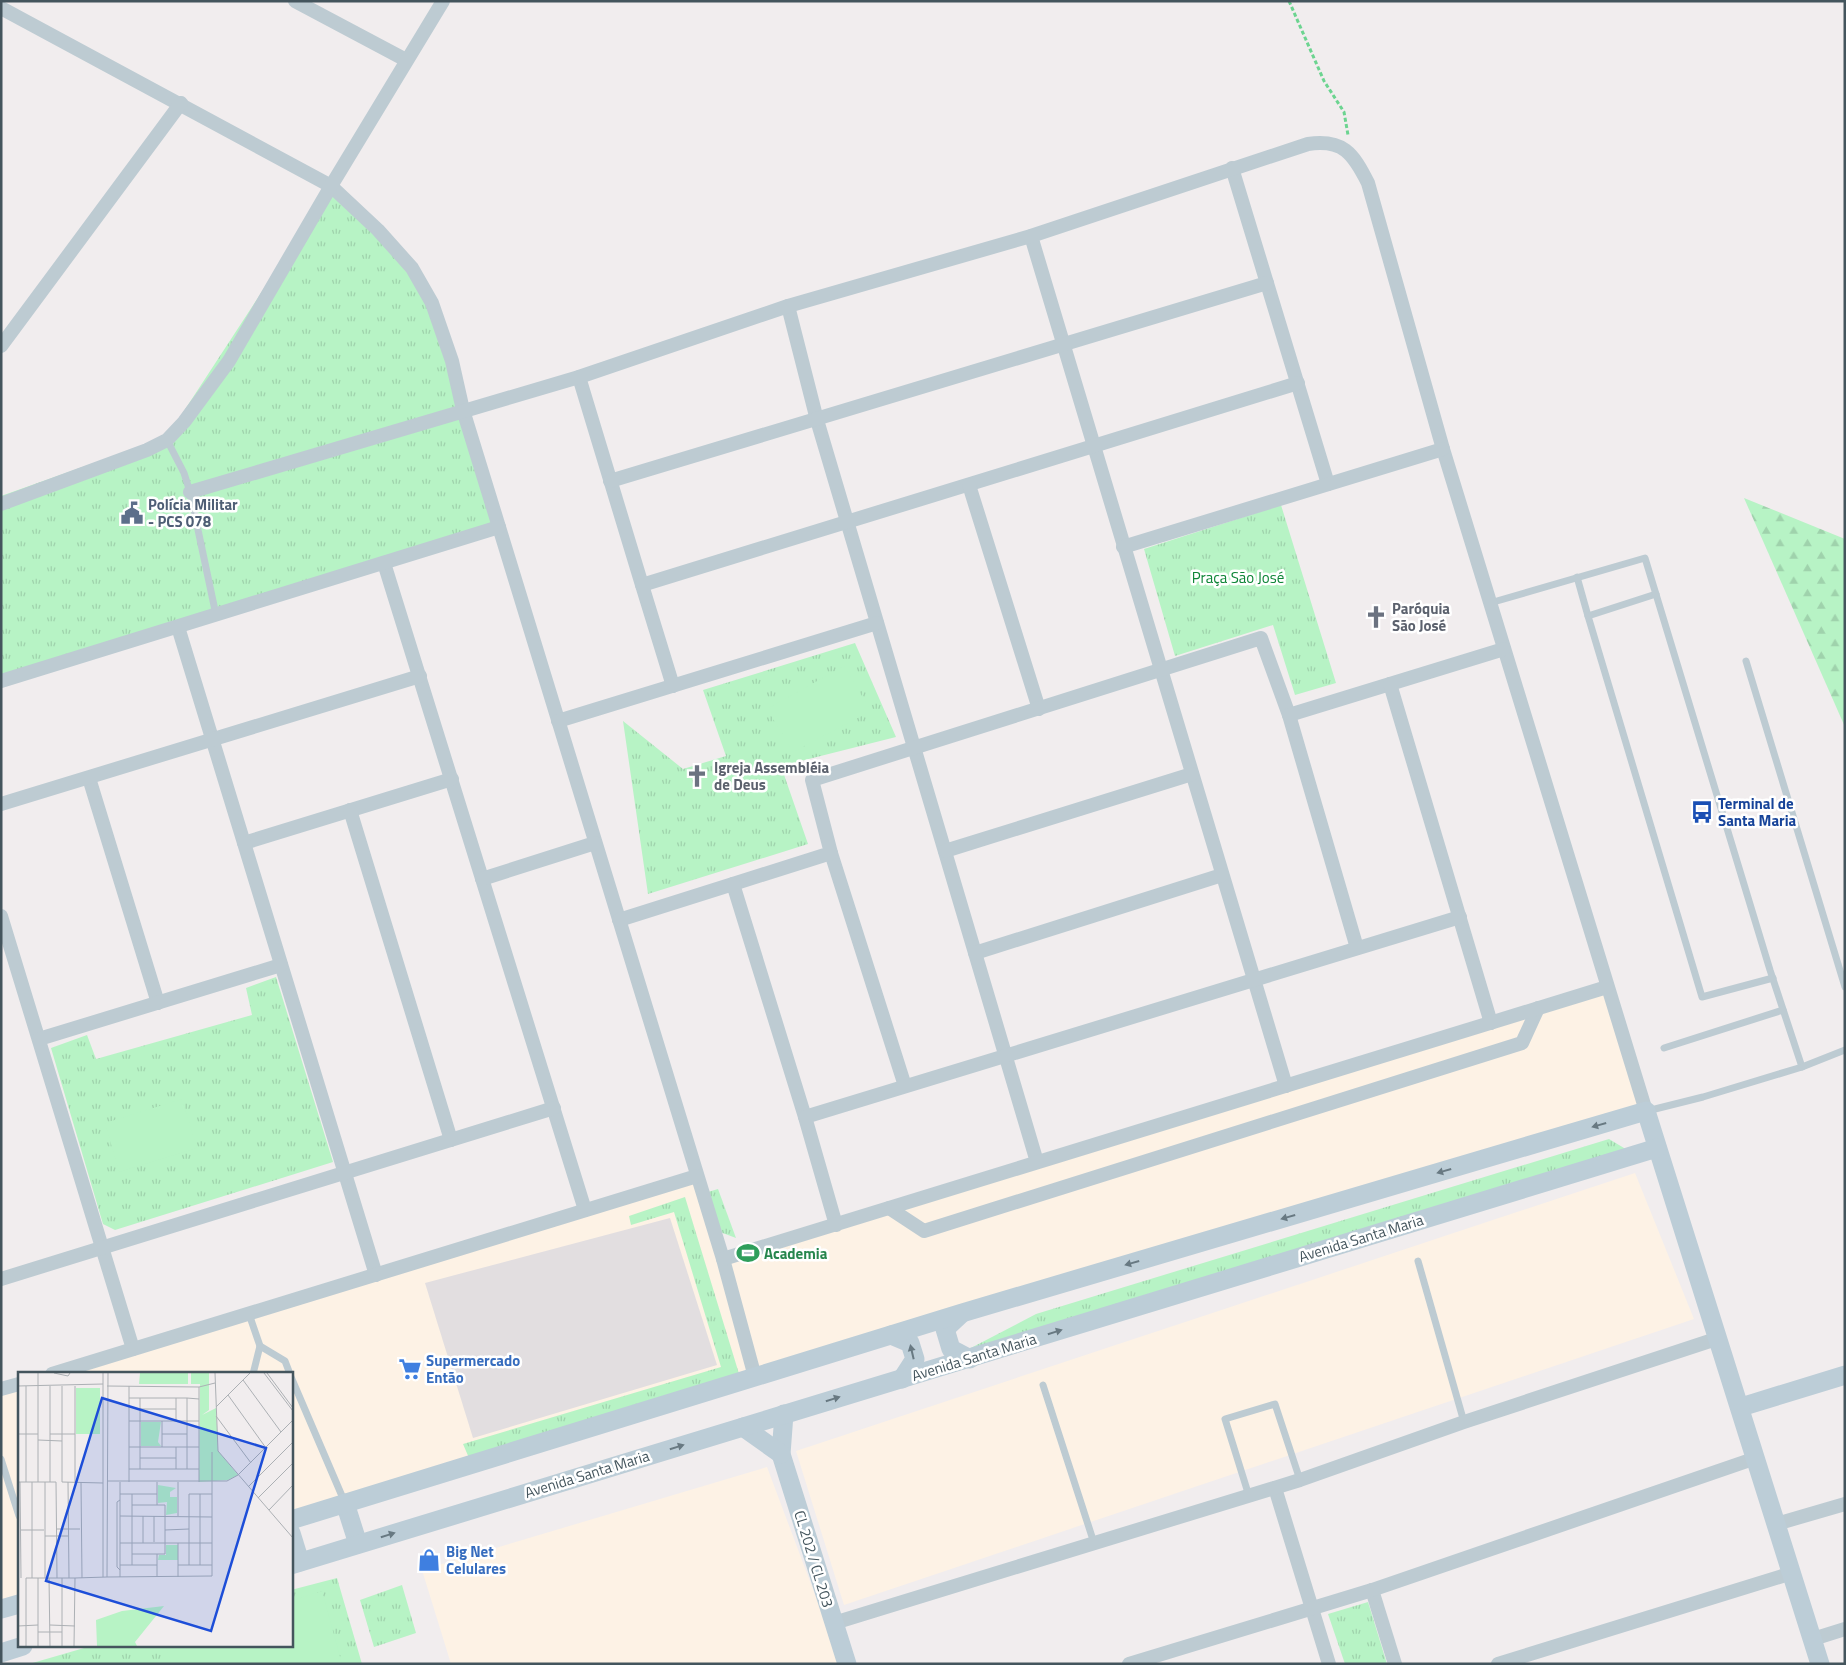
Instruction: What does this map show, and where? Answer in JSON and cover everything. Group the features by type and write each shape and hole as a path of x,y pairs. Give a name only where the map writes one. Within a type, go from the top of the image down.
{"main road":[{"path":"292,1520 962,1313 1646,1112 1741,1407 1820,1664"},
{"name":"Avenida Santa Maria","path":"296,1563 1657,1148"},
{"path":"962,1313 945,1329 951,1349 970,1359"},
{"path":"891,1335 910,1343 915,1359 902,1379"},
{"path":"1741,1407 1845,1375"},
{"path":"781,1454 784,1414"},
{"path":"743,1426 781,1454"},
{"name":"CL 202 / CL 203","path":"781,1454 846,1664"},
{"path":"345,1503 358,1544"},
{"path":"292,1539 296,1563"},
{"path":"1,1609 18,1604"},
{"path":"1,1653 18,1648"}],"street":[{"path":"295,1 406,60"},
{"path":"1,504 147,450 167,440 204,397 229,361 331,186 443,1"},
{"path":"1,8 181,103 331,186 372,224 412,268 432,303 452,361 464,410 499,527 723,1259 755,1377"},
{"path":"1,346 181,103"},
{"path":"190,492 579,377 788,306 1031,236 1308,144 1326,141 1340,146 1360,166 1368,183 1443,449 1646,1112"},
{"path":"1232,168 1328,484"},
{"path":"1031,236 1062,346 1286,1086"},
{"path":"610,481 1267,283"},
{"path":"788,306 817,420 1038,1162"},
{"path":"579,377 673,686"},
{"path":"642,585 1298,383"},
{"path":"1123,547 1443,449"},
{"path":"969,485 1039,709"},
{"path":"1,682 499,527"},
{"path":"384,563 585,1210"},
{"path":"558,721 877,623"},
{"path":"178,627 376,1274"},
{"path":"906,1086 831,853 812,780 1261,638 1288,715 1357,948"},
{"path":"1288,715 1504,649"},
{"path":"1,804 213,741 420,676"},
{"path":"1390,684 1491,1023"},
{"path":"945,851 1192,774"},
{"path":"90,778 158,1003"},
{"path":"244,843 452,779"},
{"path":"350,810 452,1140"},
{"path":"482,879 596,843"},
{"path":"619,920 831,853"},
{"path":"975,953 1222,875"},
{"path":"733,884 836,1224"},
{"path":"1,916 133,1349"},
{"path":"804,1117 1460,917"},
{"path":"39,1039 281,966"},
{"path":"723,1259 1608,987"},
{"path":"889,1208 924,1230 934,1228 1522,1043 1538,1008"},
{"path":"1,1280 554,1108"},
{"path":"58,1372 697,1176"},
{"path":"834,1622 1300,1480 1464,1422 1719,1338"},
{"path":"1,1389 18,1384"},
{"path":"1129,1664 1372,1590 1756,1458"},
{"path":"1275,1488 1329,1664"},
{"path":"1776,1524 1845,1504"},
{"path":"1498,1664 1792,1573"},
{"path":"1372,1590 1395,1664"},
{"path":"1813,1639 1845,1629"}],"lane":[{"path":"167,440 184,473 190,492 216,615"},
{"path":"1490,602 1645,558 1773,978 1802,1066"},
{"path":"1577,577 1702,997 1773,978"},
{"path":"1588,616 1656,594"},
{"path":"1746,661 1845,987"},
{"path":"1664,1048 1783,1010"},
{"path":"1646,1112 1703,1097 1802,1066 1845,1050"},
{"path":"1418,1262 1464,1422"},
{"path":"249,1314 260,1346 254,1372"},
{"path":"260,1346 284,1361 290,1372"},
{"path":"292,1377 345,1503"},
{"path":"1043,1386 1094,1543"},
{"path":"1249,1496 1225,1419 1275,1404 1300,1480"},
{"path":"1,1459 18,1513"}],"path":[{"path":"1289,1 1324,81 1344,112 1351,155"}],"shaded area":[{"path":"1607,987 1646,1111 292,1520 292,1372 59,1372 697,1176 722,1262"},
{"path":"1635,1173 1694,1319 844,1605 796,1451"},
{"path":"670,1218 717,1365 473,1438 425,1283"},
{"path":"18,1384 18,1604 1,1609 1,1389"},
{"path":"767,1467 841,1664 451,1664 422,1570"}],"green space":[{"path":"331,186 404,263 430,307 499,527 1,681 1,496 167,437"},
{"path":"1744,498 1845,539 1845,727"},
{"name":"Praça São José","path":"1281,505 1336,683 1295,695 1273,625 1175,656 1144,549"},
{"path":"855,643 896,737 781,766 808,844 648,894 623,721 683,769 726,756 703,690"},
{"path":"844,666 871,711 793,752 767,709"},
{"path":"276,977 333,1162 115,1230 103,1224 51,1048 87,1035 96,1059 252,1015 246,988"},
{"path":"182,1099 197,1148 119,1172 105,1123"},
{"path":"1609,1139 1629,1151 965,1351 1036,1314"},
{"path":"718,1189 736,1238 720,1232 708,1192"},
{"path":"685,1197 740,1377 469,1458 463,1444 721,1367 674,1212 631,1225 629,1216"},
{"path":"337,1578 362,1664 29,1664 84,1648 292,1648 292,1590"},
{"path":"402,1585 416,1633 374,1647 360,1600"},
{"path":"322,1591 342,1664 171,1664 167,1648 292,1648 292,1601"},
{"path":"1368,1602 1387,1664 1345,1664 1328,1614"}],"place":[{"name":"Polícia Militar - PCS 078","path":"132,513"},
{"name":"Paróquia São José","path":"1376,617"},
{"name":"Igreja Assembléia de Deus","path":"697,776"},
{"name":"Terminal de Santa Maria","path":"1702,812"},
{"name":"Academia","path":"748,1253"},
{"name":"Supermercado Então","path":"410,1369"},
{"name":"Big Net Celulares","path":"429,1560"}]}
